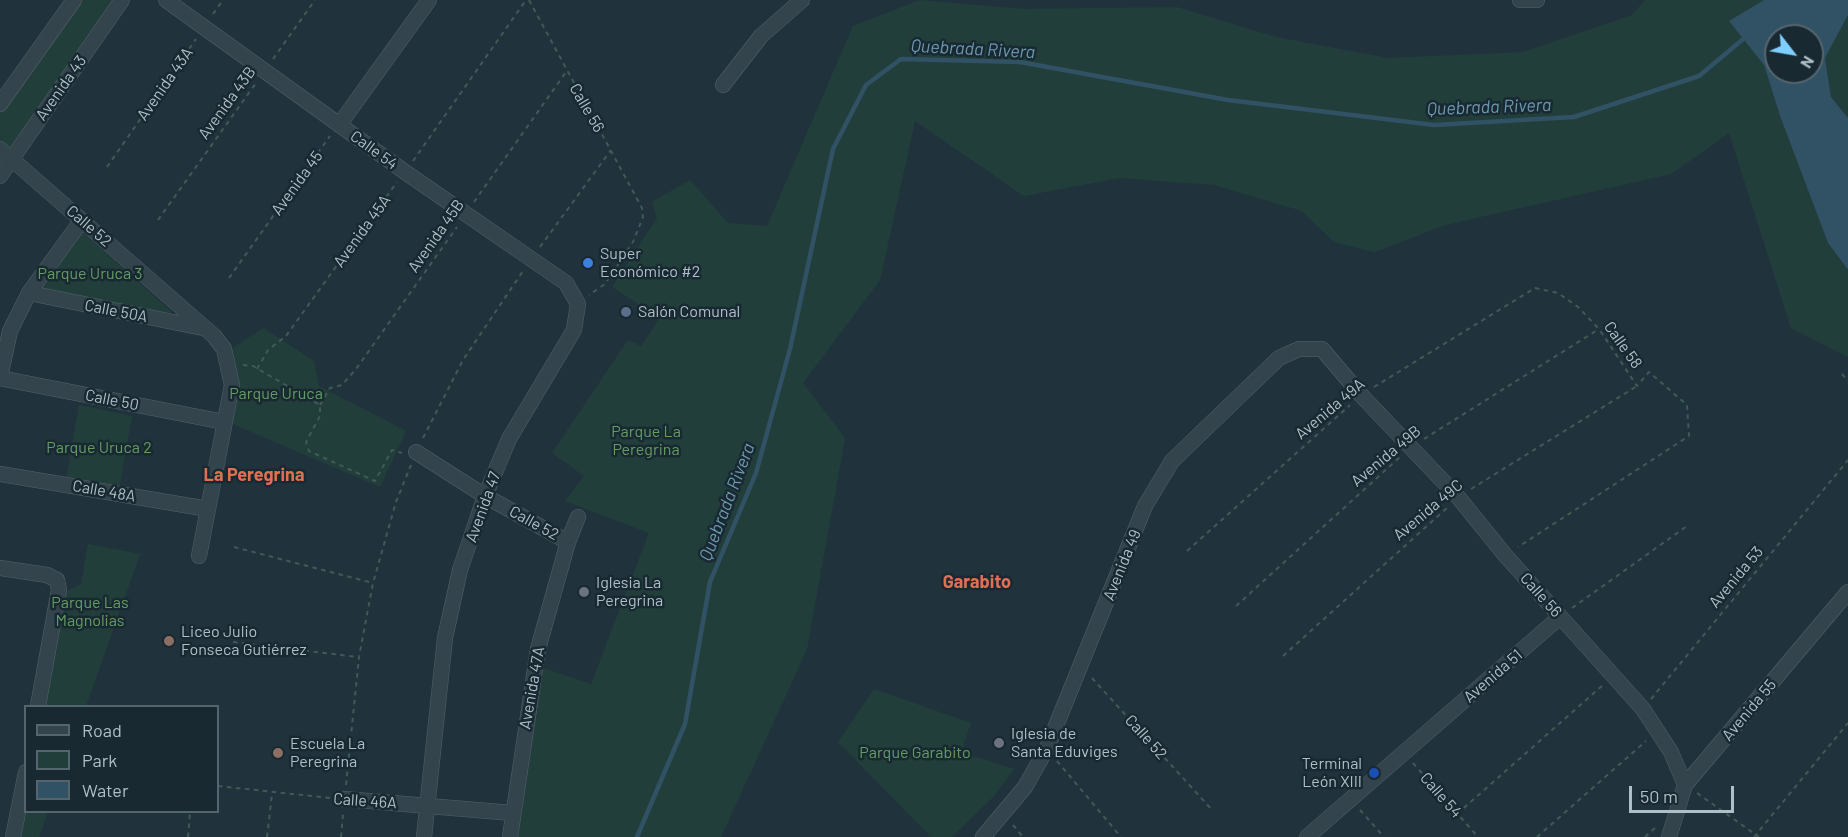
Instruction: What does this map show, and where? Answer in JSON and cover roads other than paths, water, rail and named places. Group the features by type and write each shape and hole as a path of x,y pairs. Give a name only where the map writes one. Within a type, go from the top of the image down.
{"street":[{"path":"0,104 75,0"},
{"name":"Avenida 43","path":"0,176 122,0"},
{"name":"Calle 54","path":"166,0 405,172 566,283 578,304"},
{"path":"339,124 429,0"},
{"path":"723,85 761,36 801,0"},
{"path":"1520,0 1537,0"},
{"name":"Calle 52","path":"0,149 203,328"},
{"path":"0,377 10,331 29,293 82,220"},
{"name":"Calle 50A","path":"29,293 203,328"},
{"name":"Avenida 47","path":"424,837 445,638 460,570 485,496 509,439 574,330 578,304"},
{"path":"199,556 231,385 224,349 203,328"},
{"name":"Avenida 49","path":"983,837 1025,787 1047,748 1079,663 1113,590 1145,506 1172,460 1279,358 1299,349 1322,349"},
{"name":"Calle 56","path":"1322,349 1361,395 1458,497 1505,555 1615,675 1643,709 1671,752 1685,784"},
{"name":"Calle 50","path":"0,377 224,422"},
{"name":"Calle 52","path":"410,453 568,542 578,518"},
{"name":"Calle 48A","path":"0,474 208,509"},
{"name":"Avenida 47A","path":"510,837 538,649 568,542"},
{"path":"0,568 47,575 57,580 59,590 38,705"},
{"name":"Avenida 55","path":"1669,837 1685,784 1848,592"},
{"name":"Avenida 51","path":"1307,837 1560,617"},
{"path":"9,832 24,779"},
{"name":"Calle 46A","path":"345,799 512,813"}],"water":[{"path":"1764,0 1848,0 1848,15 1825,58 1831,97 1848,118 1848,270 1828,243 1770,84 1824,84 1824,24 1764,24 1764,65 1729,21"}],"waterway":[{"name":"Quebrada Rivera","path":"637,837 685,724 710,582 756,473 790,349 833,149 866,85 901,59 1020,62 1228,100 1434,125 1574,117 1699,76 1748,35"}],"place":[{"name":"Super Económico #2","path":"588,263"},
{"name":"Salón Comunal","path":"626,312"},
{"name":"Iglesia La Peregrina","path":"584,592"},
{"name":"Liceo Julio Fonseca Gutiérrez","path":"169,641"},
{"name":"Iglesia de Santa Eduviges","path":"999,743"},
{"name":"Escuela La Peregrina","path":"278,753"},
{"name":"Terminal León XIII","path":"1374,773"}],"district":[{"name":"La Peregrina","path":"254,475"},
{"name":"Garabito","path":"977,582"}],"park label":[{"name":"Parque Uruca 3","path":"90,274"},
{"name":"Parque Uruca","path":"276,394"},
{"name":"Parque La Peregrina","path":"646,441"},
{"name":"Parque Uruca 2","path":"99,448"},
{"name":"Parque Las Magnolias","path":"90,612"},
{"name":"Parque Garabito","path":"915,753"}]}
